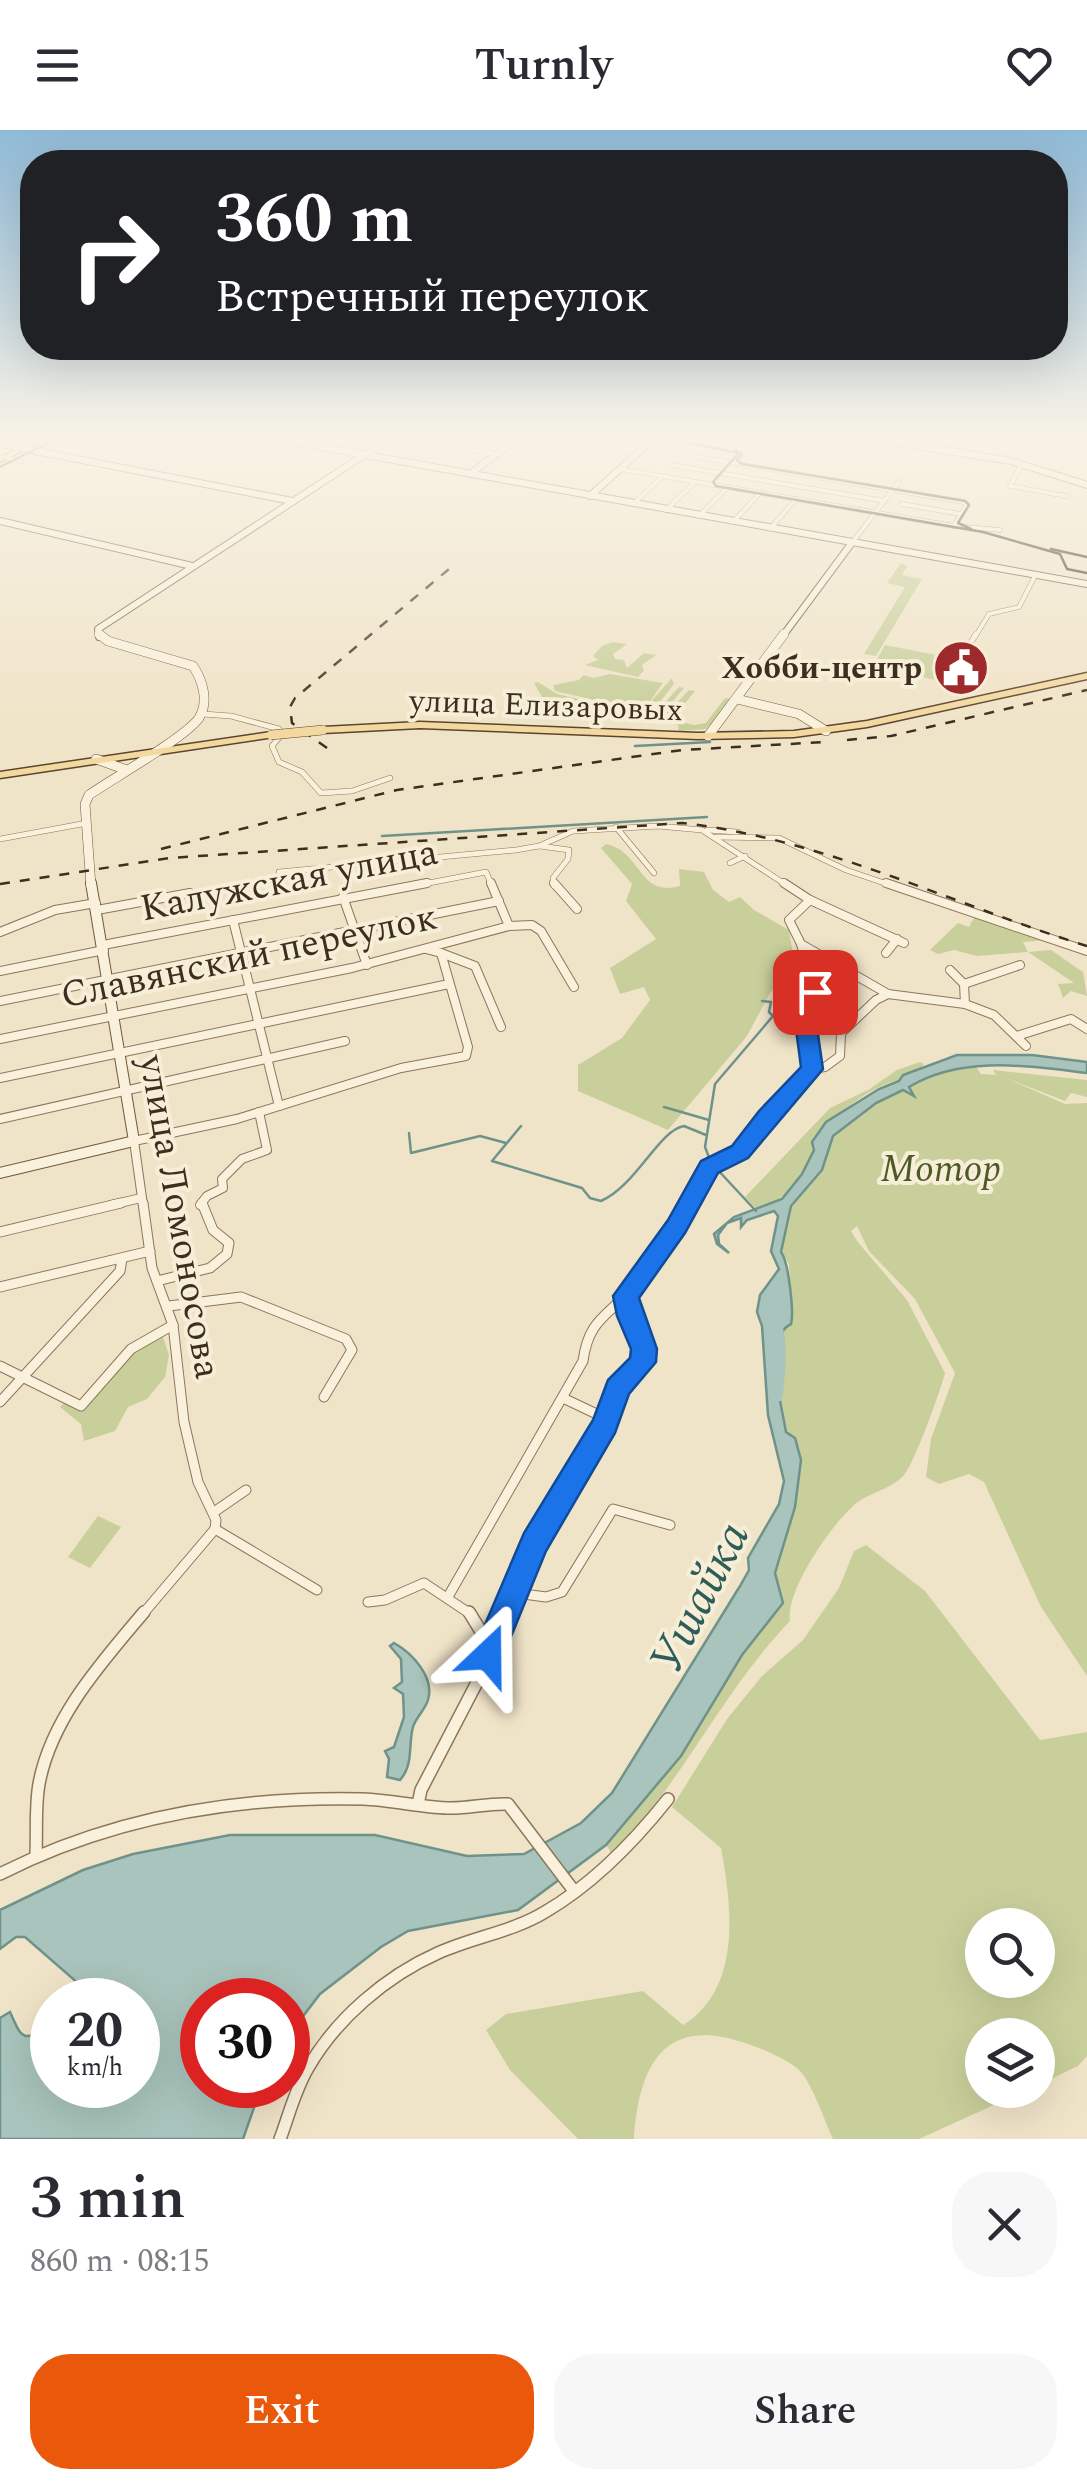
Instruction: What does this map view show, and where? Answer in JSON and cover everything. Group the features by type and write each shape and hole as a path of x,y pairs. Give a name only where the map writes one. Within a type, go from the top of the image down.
{"main road":[{"name":"улица Елизаровых","path":"0,775 192,744 323,730 448,726 708,736 826,730 1087,676"}],"street":[{"path":"59,535 192,566"},
{"path":"203,714 201,679 193,666 108,641 96,632 240,535"},
{"path":"801,535 1087,584"},
{"path":"708,736 858,535"},
{"path":"953,672 989,614 1010,615 1018,611 1035,576"},
{"path":"737,699 799,714 826,730"},
{"path":"0,839 88,823 86,800 203,714 231,716 279,729 282,734 272,746 279,762 302,772 319,792 352,792 390,778"},
{"path":"184,731 190,733 192,744"},
{"path":"96,759 126,770"},
{"name":"улица Ломоносова","path":"88,823 89,859 150,1252 169,1306 184,1422 198,1482 214,1512 215,1529"},
{"path":"616,828 654,873"},
{"path":"539,846 573,831 616,828 702,830 788,841 846,870 1087,951"},
{"path":"702,830 810,900 900,941 886,952"},
{"path":"718,837 752,835"},
{"path":"280,872 539,846 570,850 553,878 554,888 576,909"},
{"path":"730,863 745,856"},
{"path":"435,857 444,879"},
{"name":"Калужская улица","path":"0,971 343,897 486,872 499,901"},
{"path":"0,932 54,910 190,894"},
{"path":"343,897 367,965"},
{"path":"810,900 789,920 801,944 815,992 805,1014 812,1069"},
{"path":"0,1001 499,901 510,926 532,926 541,931 574,987"},
{"path":"233,920 279,1106"},
{"name":"Славянский переулок","path":"0,1039 367,965 510,926"},
{"path":"801,944 888,994 965,1004 994,1015 1026,1046"},
{"path":"426,950 475,966 500,1027"},
{"path":"0,1173 260,1112 431,1060 466,1056 468,1047 441,953"},
{"path":"964,984 1020,965"},
{"path":"950,970 964,984 965,1004"},
{"path":"0,1078 449,984"},
{"path":"449,1595 583,1361 590,1329 606,1310 626,1296 676,1227 710,1167 740,1152 767,1116 812,1069 837,1059 841,1033 876,1000 888,994"},
{"path":"1017,1036 1071,1018 1087,1029"},
{"path":"0,1119 340,1046 345,1041"},
{"path":"158,1281 210,1268 227,1254 229,1242 213,1230 200,1205 207,1196 223,1188 222,1180 239,1162 266,1150 260,1112"},
{"path":"0,1232 141,1198"},
{"path":"0,1287 150,1252"},
{"path":"0,1402 120,1270 122,1259"},
{"path":"418,1804 421,1790 484,1667 488,1648 516,1593 534,1542 605,1425 604,1418 618,1388 639,1368 644,1356 626,1296"},
{"path":"169,1306 240,1297 346,1338 352,1350 324,1397"},
{"path":"0,1366 81,1406 131,1349 173,1325"},
{"path":"563,1398 604,1418"},
{"path":"214,1512 246,1490"},
{"path":"516,1593 546,1597 562,1592 608,1513 616,1508 670,1525"},
{"path":"36,1854 39,1785 52,1739 106,1657 215,1529 318,1590"},
{"path":"368,1602 385,1600 424,1583 449,1595 473,1614 488,1648"},
{"path":"0,1874 36,1854 150,1818 358,1798 454,1808 502,1803 516,1810 573,1889"},
{"path":"280,2139 308,2068 329,2039 402,1972 436,1954 542,1914 615,1858 668,1799"}],"green space":[{"path":"901,563 907,566 902,575 922,579 876,656 864,654 905,587 887,583"},
{"path":"612,642 627,644 613,654 615,659 624,660 627,668 644,653 656,655 642,665 644,670 638,677 585,665 598,660 593,656"},
{"path":"885,645 952,658 944,665 947,667 940,681 909,674 912,666 877,659"},
{"path":"610,674 663,683 646,707 672,678 674,684 655,708 659,709 679,687 684,688 665,710 668,712 689,690 695,691 673,718 555,691 553,685 579,680 583,675 593,678"},
{"path":"534,683 557,694 694,725 706,723 725,698 734,699 706,729 679,731 678,725 607,707 590,710 547,706"},
{"path":"606,844 627,855 648,880 666,888 680,886 679,869 704,872 713,890 729,902 740,897 789,930 795,967 770,993 747,1036 668,1130 578,1091 578,1065 622,1038 650,1000 644,987 620,994 610,968 656,939 626,901 632,884 601,848"},
{"path":"976,914 1046,940 1023,942 1028,952 977,956 954,950 938,954 930,950 958,923 969,927"},
{"path":"1051,950 1083,972 1087,996 1071,991 1063,998 1058,984 1074,983 1028,952"},
{"path":"924,1064 917,1072 867,1093 829,1124 812,1142 810,1160 785,1194 758,1210 745,1197 830,1108 868,1090 897,1070"},
{"name":"Мотор","path":"975,1065 981,1074 996,1075 993,1070 1087,1080 1087,1097 1071,1093 1065,1101 1008,1079 1065,1104 1087,1103 1087,1676 1041,1607 984,1482 969,1474 939,1484 926,1477 931,1439 955,1373 915,1299 869,1251 857,1226 851,1231 907,1300 945,1373 927,1426 904,1475 858,1502 832,1529 794,1594 790,1621 743,1678 660,1798 612,1854 604,1842 772,1580 801,1460 795,1438 786,1433 775,1380 775,1340 790,1304 789,1264 781,1253 791,1206 822,1170 833,1136 876,1103 903,1090 914,1096 908,1088 945,1071"},
{"path":"162,1334 169,1355 165,1377 147,1399 128,1407 115,1431 84,1441 81,1424 60,1407 65,1402 84,1406 142,1344"},
{"path":"98,1516 121,1527 90,1568 68,1557"},
{"path":"866,1545 925,1591 1040,1740 1087,1732 1087,2056 1078,2066 1055,2077 1055,2018 965,2018 965,2108 987,2108 919,2139 833,2139 808,2082 798,2069 742,2042 692,2036 660,2054 649,2070 634,2139 578,2139 510,2070 486,2030 506,2014 643,1991 683,2025 702,2009 724,1969 728,1945 725,1871 721,1848 672,1807 727,1719 762,1676 803,1640 839,1588 854,1551"}],"water":[{"path":"957,1055 1032,1055 1087,1062 1087,1073 996,1065 951,1070 909,1087 914,1096 903,1090 876,1103 833,1136 822,1170 791,1206 781,1252 792,1318 777,1343 776,1374 786,1432 795,1438 801,1460 795,1507 775,1573 783,1603 742,1655 681,1756 606,1845 518,1910 408,1931 320,1994 310,2007 310,1978 180,1978 180,2108 254,2108 243,2139 0,2139 0,2018 10,2012 20,2032 30,2036 30,2108 160,2108 160,1978 72,1978 25,1937 16,1937 0,1949 0,1910 83,1870 133,1854 230,1835 375,1835 467,1856 524,1854 581,1823 612,1793 749,1570 748,1558 779,1504 784,1481 768,1415 762,1326 757,1312 760,1295 779,1269 771,1251 778,1216 774,1211 747,1220 741,1227 741,1218 727,1223 718,1235 719,1244 729,1253 717,1244 714,1234 734,1217 782,1199 802,1174 814,1150 812,1142 826,1122 899,1081 903,1075"},
{"path":"394,1643 420,1667 429,1691 427,1704 413,1727 409,1761 400,1780 387,1777 389,1759 385,1751 394,1747 404,1717 403,1694 394,1688 402,1682 401,1659 390,1646"}],"waterway":[{"path":"635,746 710,742"},
{"path":"382,836 707,817"},
{"path":"710,1160 705,1147 715,1084 773,1016 769,1012 771,1002 762,1001"},
{"path":"664,1107 709,1120"},
{"path":"521,1126 492,1161 582,1188 590,1198 601,1201 625,1184 675,1130 684,1126 706,1135"},
{"path":"409,1133 411,1153 480,1136 506,1143"},
{"path":"716,1168 756,1211"},
{"name":"Ушайка","path":"775,1321 780,1345 776,1396"}],"tram line":[{"path":"993,535 1060,554 1067,569 1087,573"},
{"path":"1051,549 1087,557"}],"railway":[{"path":"327,748 292,723 290,707 295,698 455,564"},
{"path":"847,740 891,736 1087,690"},
{"path":"161,849 397,790 682,750 825,742"},
{"path":"0,884 170,858 682,823 735,831 837,858 1087,946"}],"place":[{"name":"Хобби-центр","path":"961,668"}],"route":[{"path":"488,1655 534,1542 605,1425 604,1418 618,1388 642,1362 644,1349 626,1296 676,1227 710,1167 740,1152 767,1116 812,1069 805,1014 815,992"}]}
